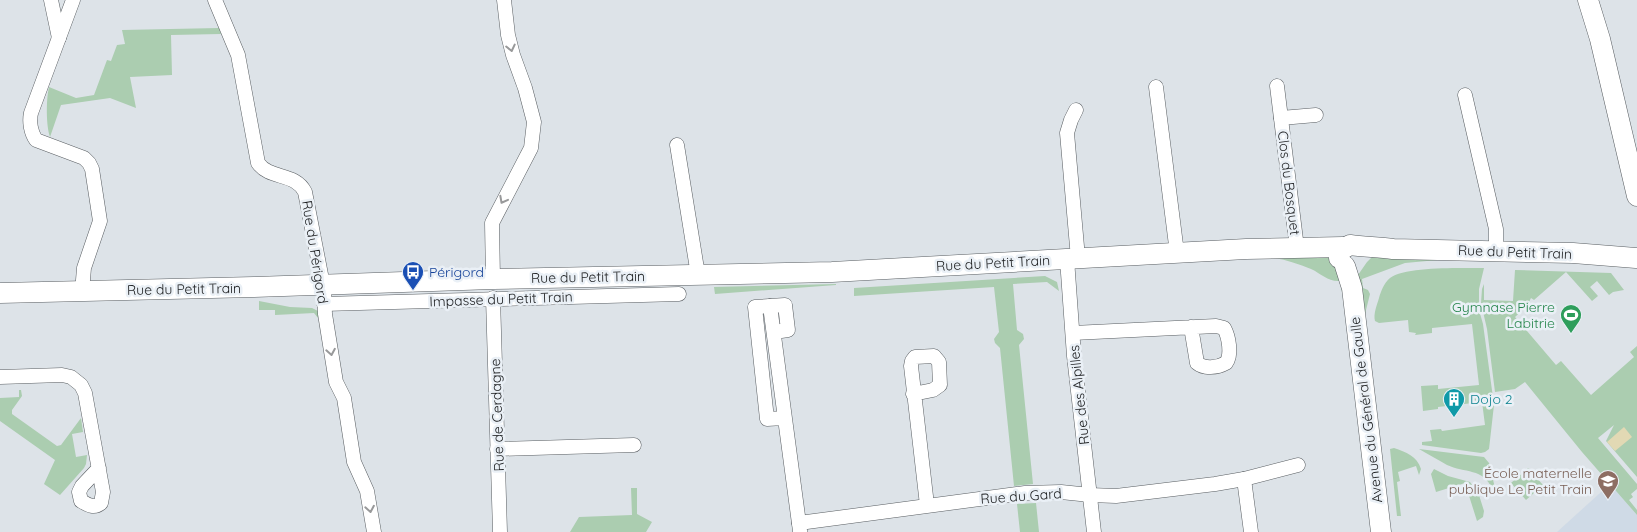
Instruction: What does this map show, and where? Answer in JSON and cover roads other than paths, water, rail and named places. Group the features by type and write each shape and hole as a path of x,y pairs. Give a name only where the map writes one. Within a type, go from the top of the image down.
{"street":[{"path":"51,0 59,38"},
{"path":"73,0 31,113 30,123 36,140 84,158 92,169 100,221 84,268 82,292"},
{"name":"Rue du Périgord","path":"215,0 238,55 258,163 266,171 291,179 303,189 322,284 336,382 344,398 354,462 367,491 374,532"},
{"name":"Rue de Cerdagne","path":"500,532 492,223 530,148 534,122 508,35 504,0"},
{"path":"1588,0 1600,38 1637,196"},
{"path":"1600,0 1637,152"},
{"name":"Clos du Bosquet","path":"1277,86 1304,248"},
{"path":"1156,87 1176,253"},
{"path":"1465,95 1496,229 1496,251"},
{"name":"Rue des Alpilles","path":"1076,110 1070,120 1067,133 1073,258 1073,333 1094,532"},
{"name":"Clos du Bosquet","path":"1281,118 1316,115"},
{"path":"677,145 698,275"},
{"name":"Rue du Petit Train","path":"0,293 322,284 493,289 698,275 832,272 1246,249 1304,248 1351,258 1377,246 1393,249 1581,254 1637,261"},
{"name":"Avenue du Général de Gaulle","path":"1351,258 1352,288 1381,532"},
{"name":"Impasse du Petit Train","path":"324,304 493,289 679,294"},
{"path":"784,418 767,419 755,307 770,306 799,527"},
{"path":"1073,333 1191,327"},
{"path":"0,376 62,375 78,382 85,393 99,468"},
{"path":"913,394 927,505"},
{"path":"497,449 634,445"},
{"name":"Rue du Gard","path":"799,527 927,505 1025,493 1061,492 1116,496 1215,484 1244,479 1298,465"},
{"path":"1244,479 1251,532"}],"place":[{"name":"Périgord","path":"413,291"},
{"name":"Gymnase Pierre Labitrie","path":"1571,334"},
{"name":"Dojo 2","path":"1454,418"},
{"name":"École maternelle publique Le Petit Train","path":"1608,500"}]}
